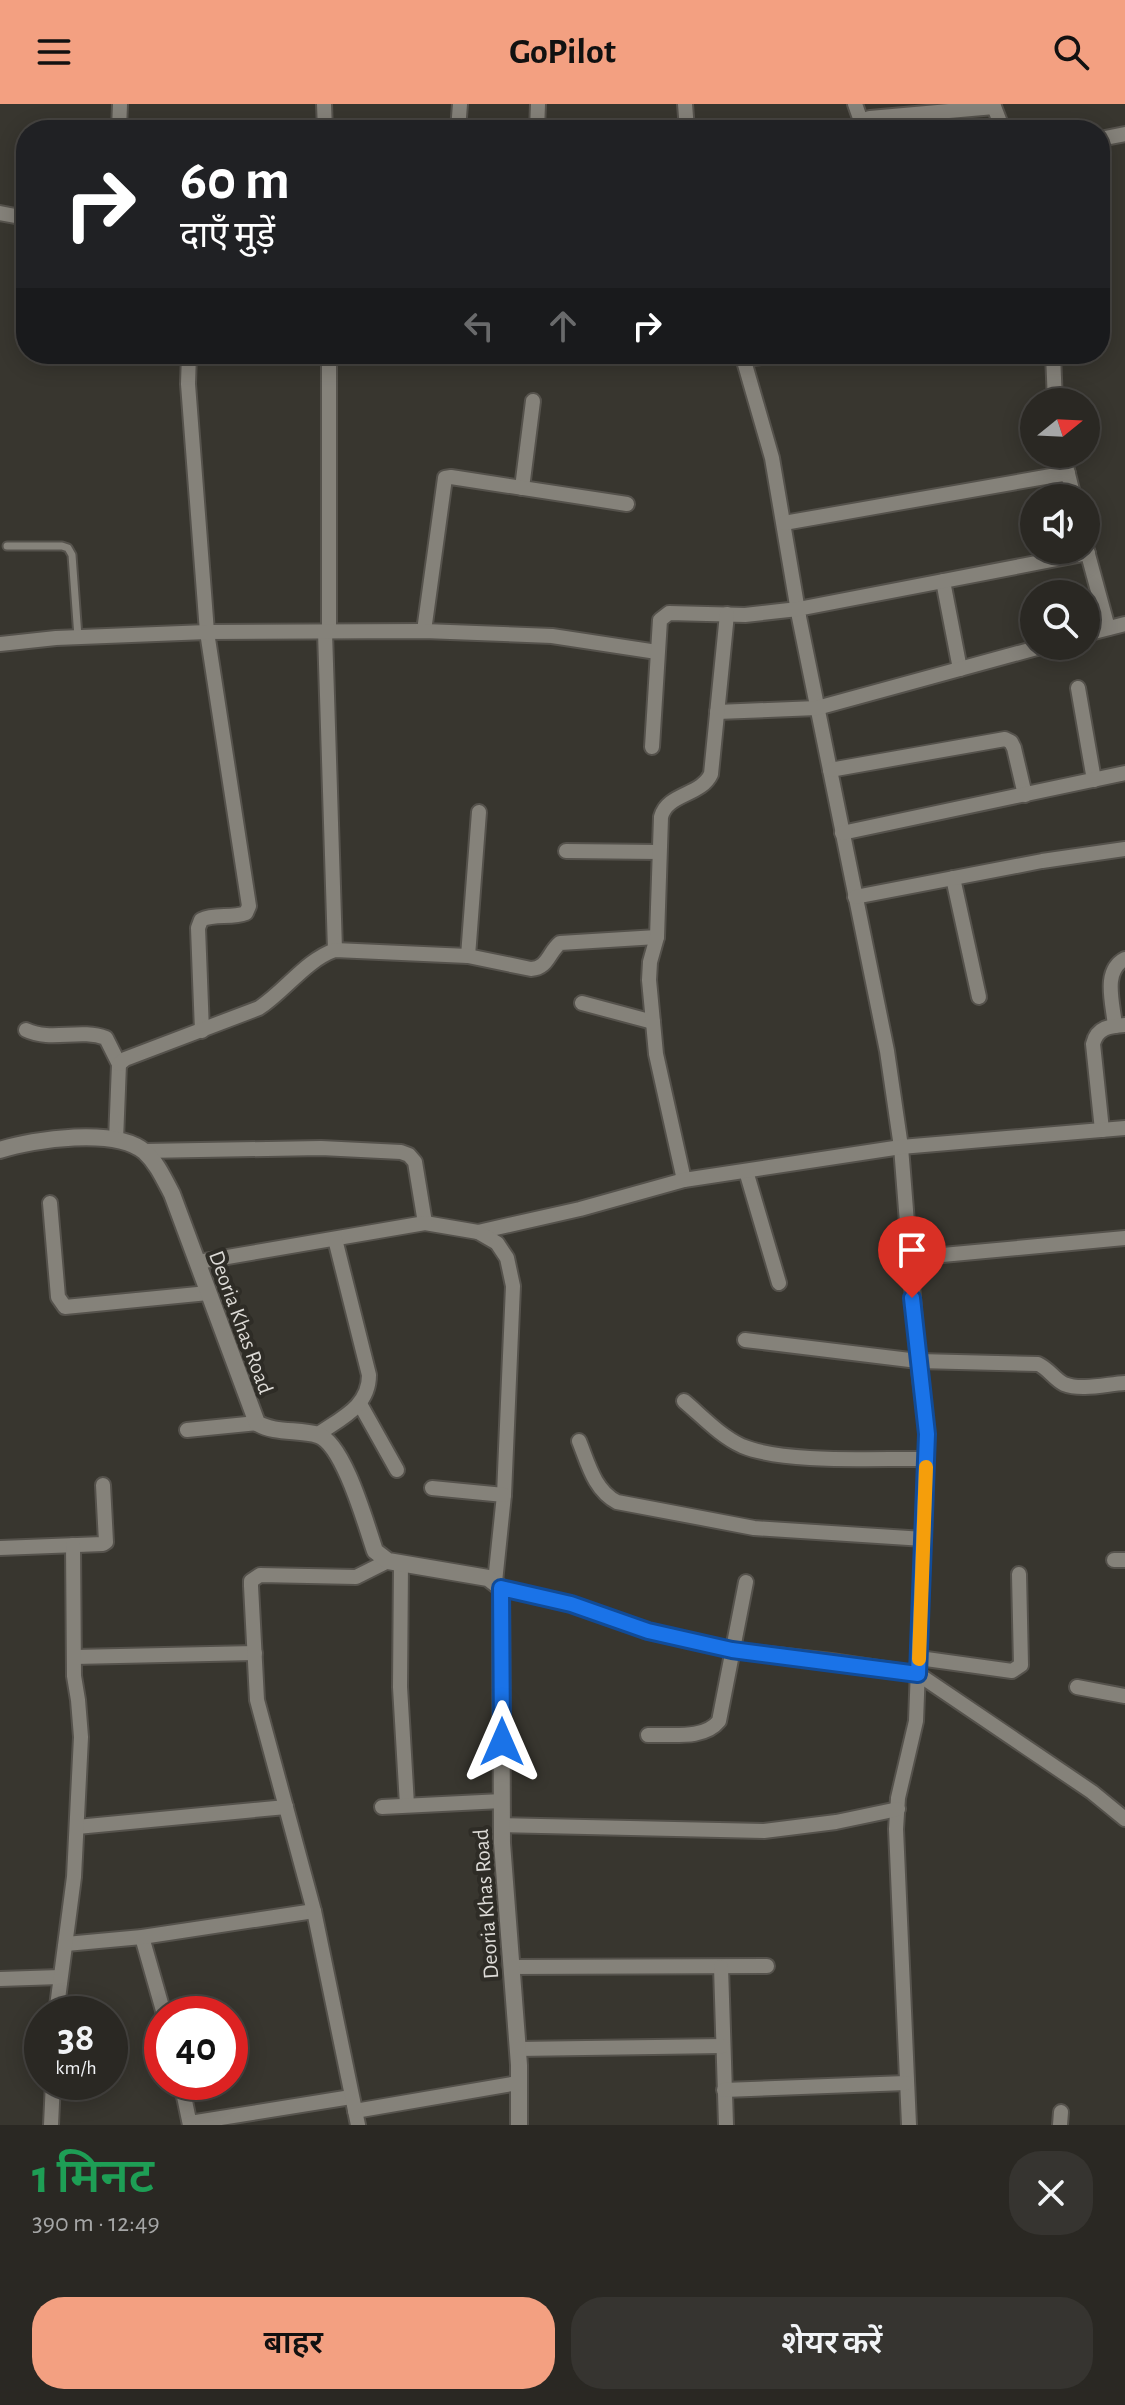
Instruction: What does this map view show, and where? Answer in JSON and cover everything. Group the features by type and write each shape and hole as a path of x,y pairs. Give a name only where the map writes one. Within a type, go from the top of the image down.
{"street":[{"path":"867,120 994,106"},
{"path":"189,364 207,632 249,906 246,913 238,916 201,920 198,928 202,1031"},
{"path":"329,364 327,632 335,950"},
{"path":"745,364 772,458 817,708 887,1051 901,1147 927,1459 916,1721 896,1829 909,2125"},
{"path":"1053,364 1054,388"},
{"path":"522,488 533,401"},
{"path":"1067,468 1071,484"},
{"path":"784,523 1068,473"},
{"path":"424,631 445,478 627,504"},
{"path":"652,747 660,620 665,615 798,609 1022,564"},
{"path":"1093,564 1125,640"},
{"path":"943,581 960,669"},
{"path":"684,1180 656,1054 649,980 657,937 663,809 702,787 711,774 727,614"},
{"path":"0,644 78,637 207,632 424,631 552,636 657,652"},
{"path":"717,712 817,708 1020,653"},
{"path":"1078,688 1094,780"},
{"path":"830,770 1005,739 1014,748 1025,795"},
{"path":"842,833 1125,773"},
{"path":"468,956 479,812"},
{"path":"855,897 1042,861 1125,849"},
{"path":"566,851 659,852"},
{"path":"953,878 979,997"},
{"path":"119,1064 125,1059 259,1008 276,997 318,958 335,950 468,956 531,969 539,968 560,943 657,937"},
{"path":"1102,1130 1093,1044 1095,1035 1103,1028 1120,1026 1110,979 1113,968 1125,959"},
{"path":"582,1003 653,1022"},
{"path":"26,1030 42,1035 96,1034 106,1038 119,1064 116,1140"},
{"path":"478,1232 580,1209 684,1180 901,1147 1125,1128"},
{"path":"0,1150 28,1141 116,1140 144,1151 321,1148 401,1152 415,1162 425,1223"},
{"name":"Deoria Khas Road","path":"144,1151 161,1171 172,1194 257,1423 317,1435"},
{"path":"746,1171 779,1283"},
{"path":"50,1203 58,1297 65,1307 208,1293"},
{"path":"198,1262 425,1223 478,1232 497,1243 507,1258 513,1286 498,1585"},
{"path":"910,1258 1125,1238"},
{"path":"335,1239 369,1375 367,1394 360,1404 317,1435 336,1450 375,1551 395,1562 571,1604 648,1631 732,1650 918,1674 1092,1792 1125,1819"},
{"path":"745,1340 918,1361 1038,1364 1049,1369 1062,1383 1071,1386 1125,1383"},
{"path":"684,1401 729,1438 762,1451 788,1456 927,1459"},
{"path":"360,1404 397,1470"},
{"path":"187,1430 257,1423"},
{"path":"579,1441 599,1487 606,1496 626,1504 754,1528 924,1539"},
{"path":"0,1548 106,1542 103,1485"},
{"path":"432,1488 504,1495"},
{"path":"58,1996 77,1827 81,1737 74,1657 73,1545"},
{"path":"355,2111 314,1911 257,1700 251,1586 254,1577 356,1577 395,1562"},
{"path":"395,1562 407,1805"},
{"path":"919,1658 1012,1671 1018,1669 1021,1665 1019,1574"},
{"path":"648,1735 702,1733 714,1729 719,1721 746,1582"},
{"name":"Deoria Khas Road","path":"498,1585 502,1825 519,2125"},
{"path":"74,1657 255,1653"},
{"path":"1077,1687 1125,1696"},
{"path":"382,1807 502,1801"},
{"path":"77,1827 286,1807"},
{"path":"502,1825 764,1831 836,1822 898,1809"},
{"path":"66,1944 142,1937 314,1911"},
{"path":"142,1937 159,1996"},
{"path":"511,1967 767,1966"},
{"path":"721,1967 726,2125"},
{"path":"0,1979 60,1977"},
{"path":"517,2049 723,2046"},
{"path":"185,2100 190,2124 355,2111 518,2083"},
{"path":"724,2090 906,2083"},
{"path":"51,2125 52,2100"}],"lane":[{"path":"7,546 68,548 72,555 78,637"}],"slow traffic":[{"path":"919,1659 926,1467"}],"route":[{"path":"502,1742 501,1588 571,1604 648,1631 732,1650 918,1674 927,1434 912,1298"}]}
